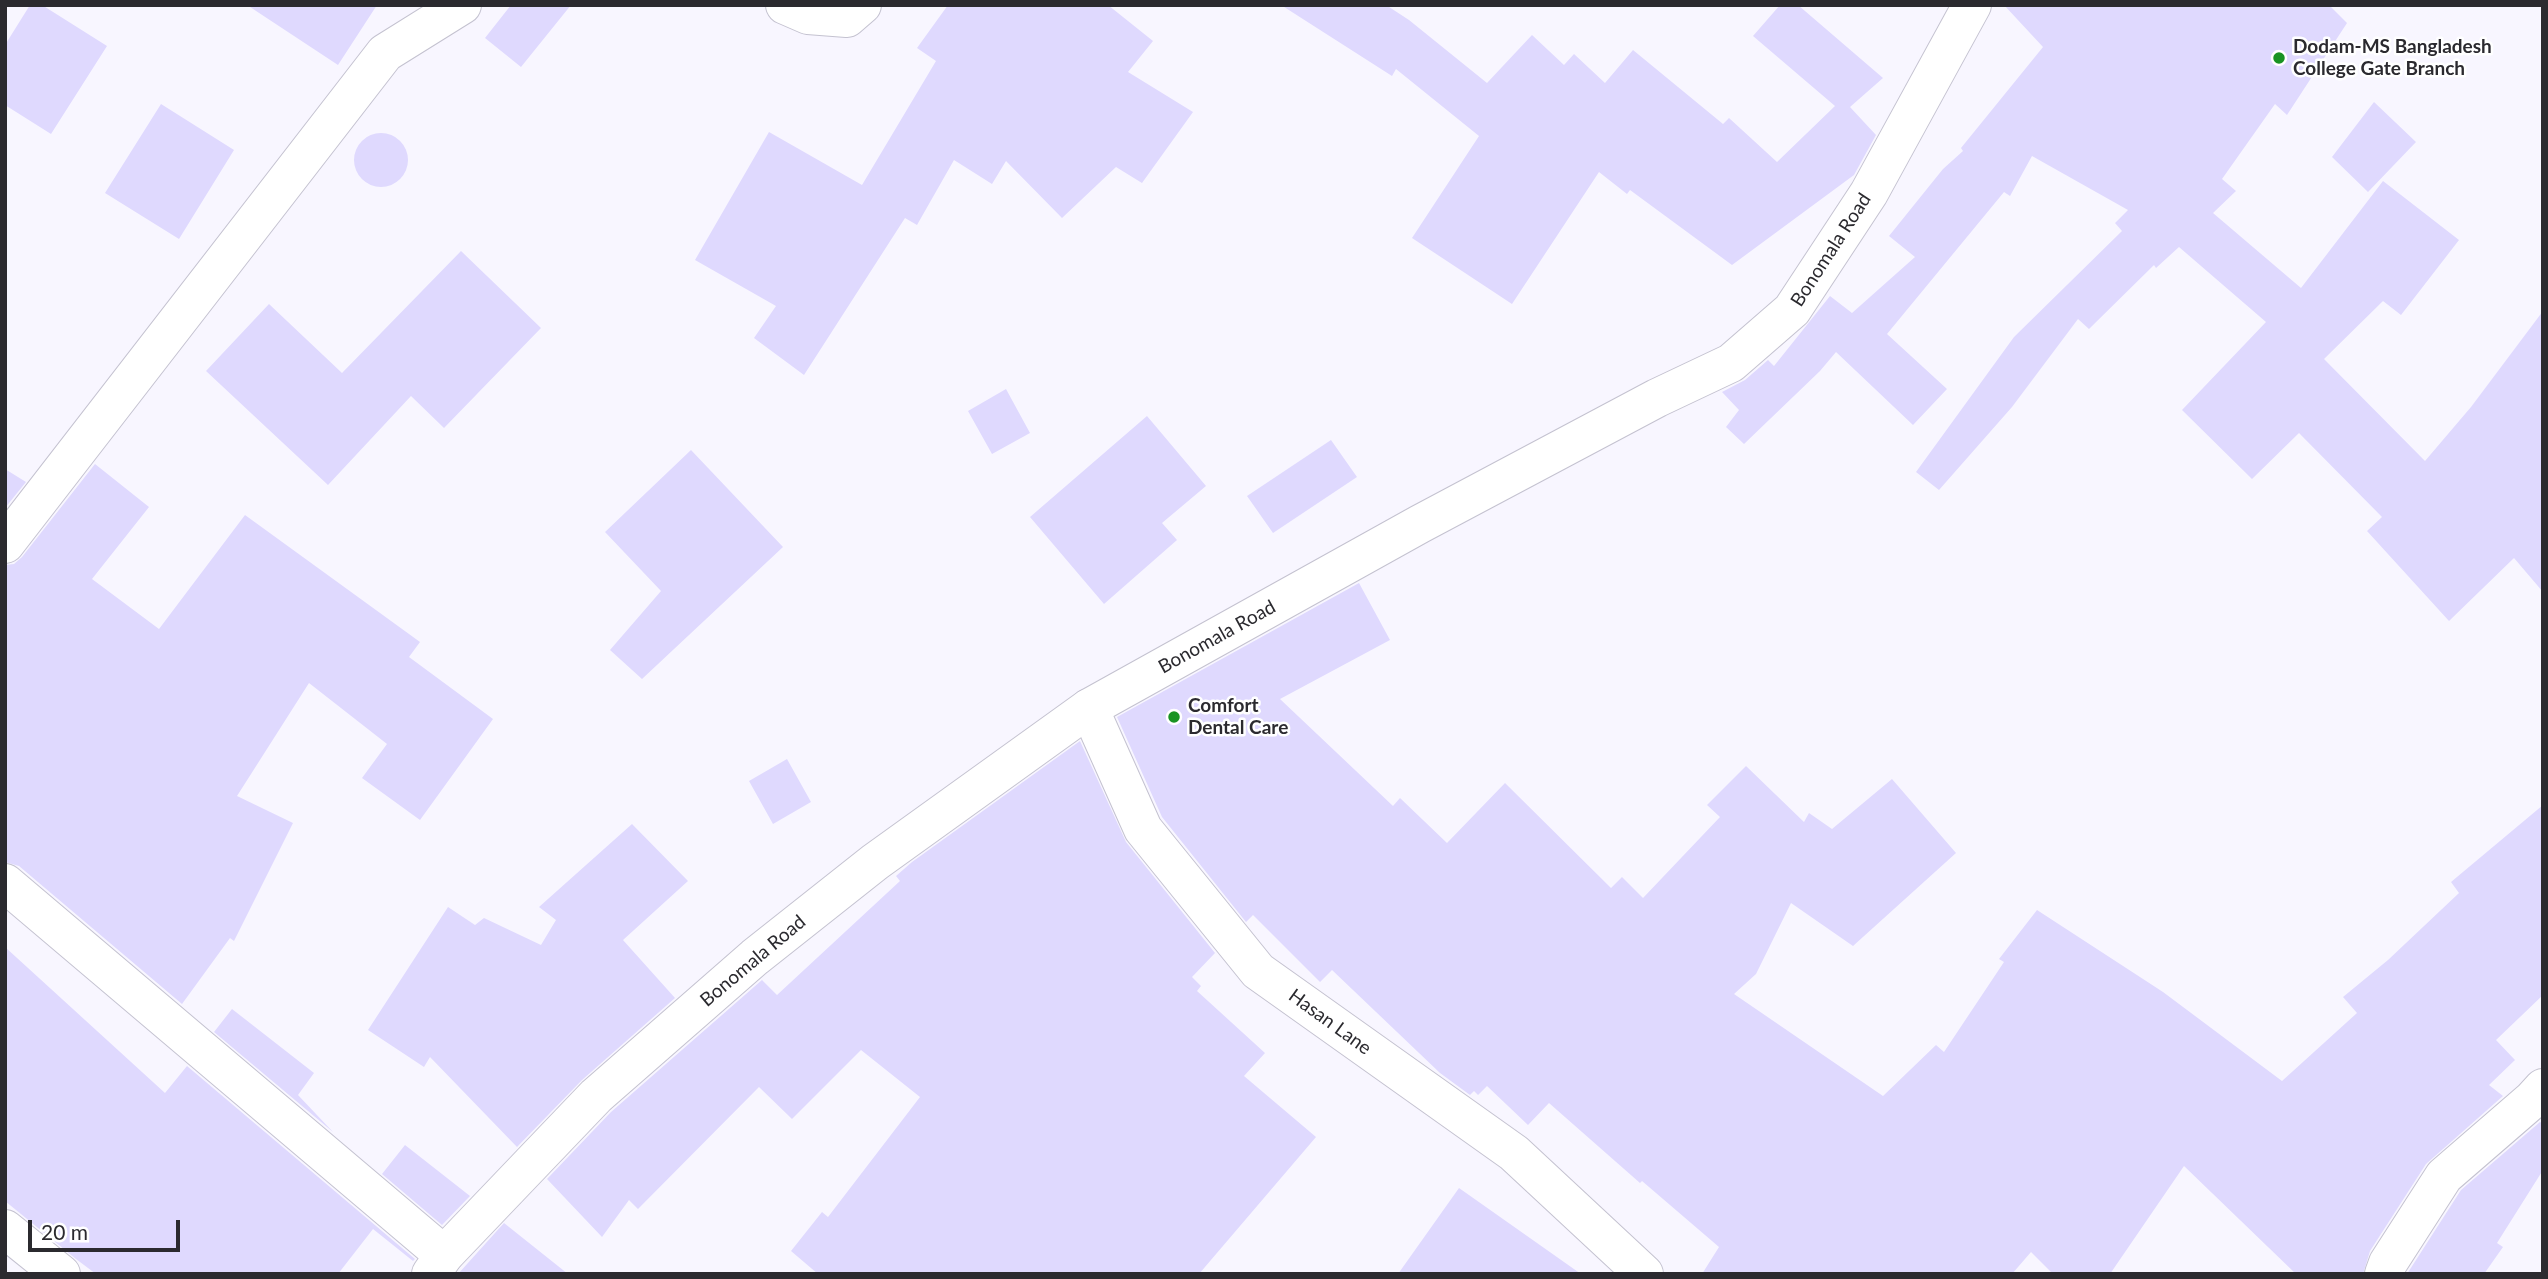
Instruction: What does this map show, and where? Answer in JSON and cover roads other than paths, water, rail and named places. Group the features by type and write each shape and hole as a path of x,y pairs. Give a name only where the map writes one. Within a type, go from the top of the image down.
{"street":[{"path":"5,544 385,53 462,5"},
{"path":"785,5 808,15 847,18 862,5"},
{"name":"Bonomala Road","path":"437,1265 596,1096 755,957 875,862 1089,708 1420,524 1657,398 1731,363 1792,310 1869,193 1972,5"},
{"name":"Hasan Lane","path":"1089,708 1143,829 1258,971 1514,1153 1644,1274"},
{"path":"5,883 437,1265"},
{"path":"2384,1274 2388,1263 2444,1177 2543,1088"},
{"path":"5,1229 61,1274"}],"place":[{"name":"Dodam-MS Bangladesh College Gate Branch","path":"2279,58"},
{"name":"Comfort Dental Care","path":"1174,717"}]}
